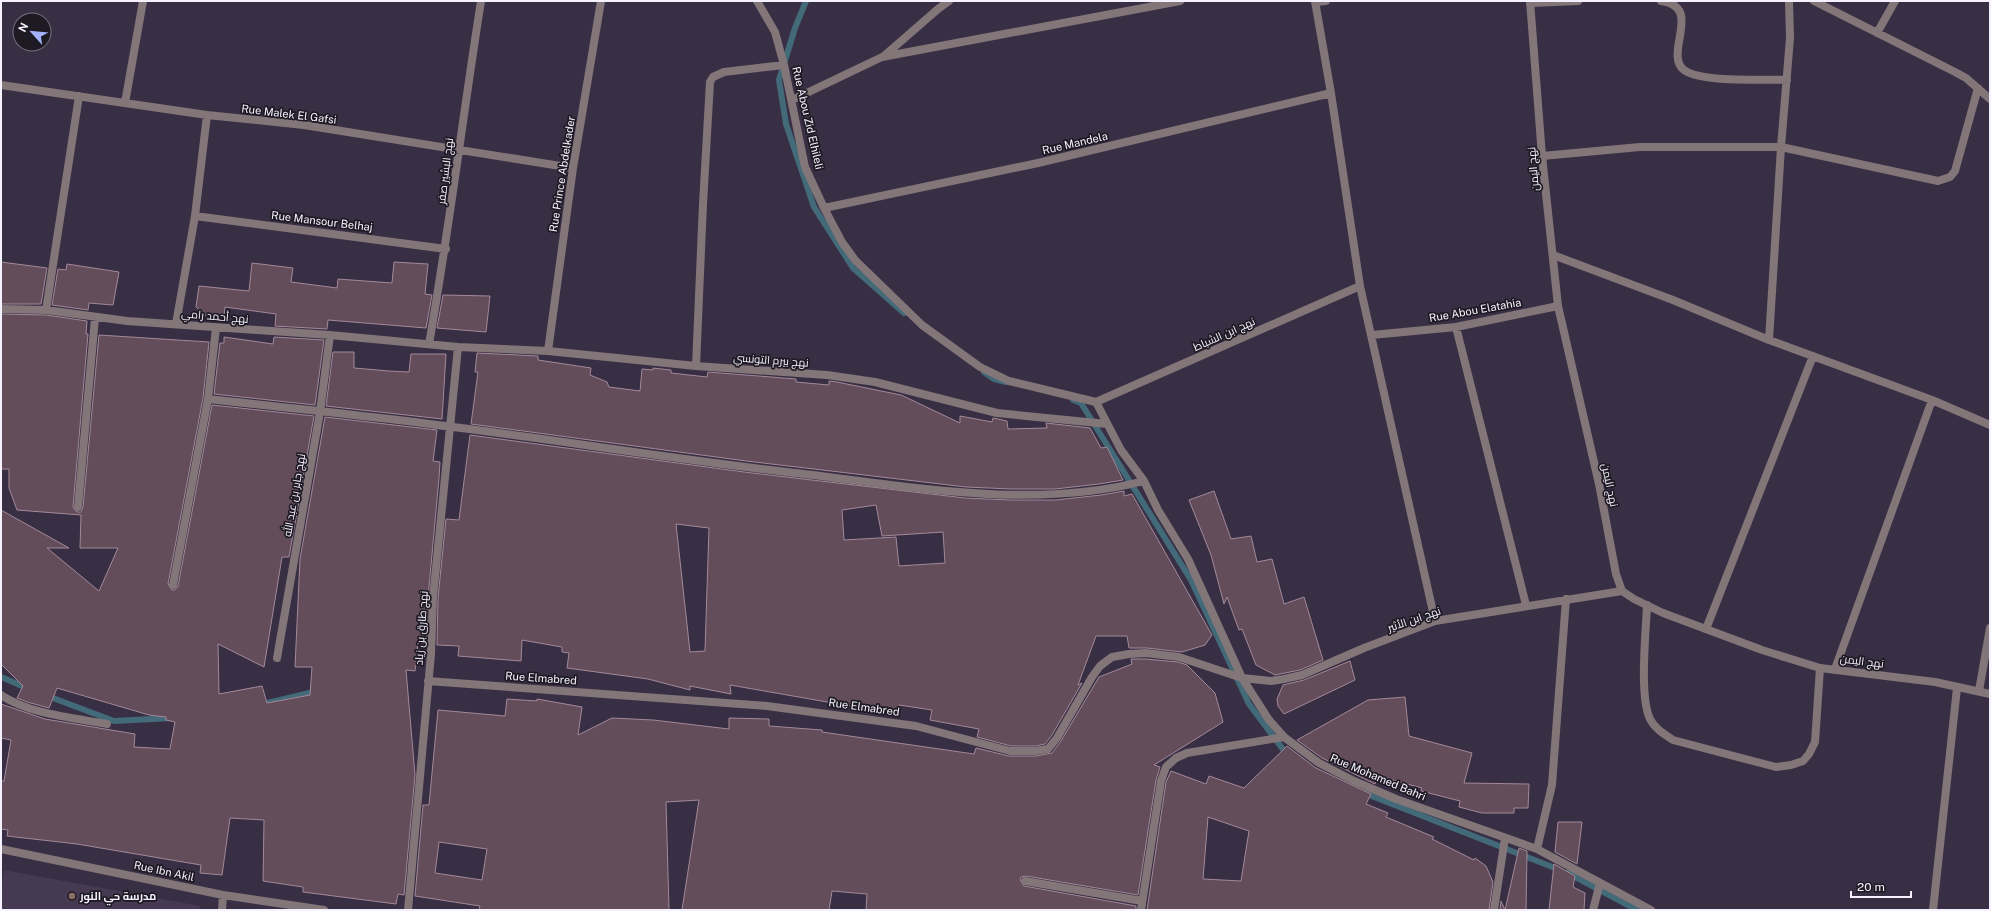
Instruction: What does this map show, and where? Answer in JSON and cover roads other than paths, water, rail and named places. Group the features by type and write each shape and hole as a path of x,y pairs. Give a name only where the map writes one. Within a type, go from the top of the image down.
{"street":[{"path":"125,104 143,1"},
{"name":"نهج البشير صفر","path":"428,344 446,249 458,150 481,1"},
{"name":"Rue Prince Abdelkader","path":"548,351 573,168 601,1"},
{"name":"Rue Abou Zid Elhileli","path":"757,1 775,32 792,100 805,167 842,242 855,260 922,325 970,360 994,374 1009,380 1096,402"},
{"path":"882,57 949,1"},
{"path":"792,100 882,57 1180,1"},
{"path":"1326,1 1315,1 1331,93 1360,286 1435,621"},
{"path":"1530,2 1578,1"},
{"path":"1661,1 1669,2 1677,8 1682,18 1678,62 1683,69 1696,76 1720,79 1787,80"},
{"path":"1770,340 1781,147 1790,38 1789,1"},
{"path":"1814,1 1955,72 1990,98"},
{"path":"1877,33 1895,1"},
{"name":"نهج اليمن","path":"1530,2 1542,156 1558,306 1599,484 1616,574 1622,591 1647,605 1706,629 1762,650 1820,668 1934,682 1990,694"},
{"path":"696,366 710,82 713,77 724,72 784,65"},
{"name":"Rue Malek El Gafsi","path":"1,85 207,115 304,125 573,168"},
{"path":"1542,156 1640,147 1781,147 1938,181 1950,177 1955,171 1978,88"},
{"name":"Rue Mandela","path":"824,208 1038,163 1331,93"},
{"path":"46,310 79,96"},
{"path":"176,324 195,216 207,115"},
{"name":"Rue Mansour Belhaj","path":"195,216 446,249"},
{"path":"1553,255 1673,300 1770,340 1932,400 1990,425"},
{"name":"نهج ابن الشباط","path":"1096,402 1360,286"},
{"name":"Rue Abou Elatahia","path":"1372,335 1456,327 1558,306"},
{"name":"نهج أحمد رامي","path":"1,309 46,310 95,318 216,328 330,335 428,344"},
{"path":"78,507 95,318"},
{"path":"1456,327 1526,605"},
{"path":"173,585 208,399 216,328"},
{"name":"نهج جابر بن عبد الله","path":"277,658 320,412 330,335"},
{"name":"نهج بيرم التونسي","path":"428,344 458,347 548,351 696,366 768,370 875,382 997,413 1107,424"},
{"name":"نهج طارق بن زياد","path":"408,910 434,598 458,347"},
{"path":"1706,629 1813,356"},
{"path":"208,399 451,426 723,464 991,495 1044,495 1112,489 1144,481"},
{"path":"1835,669 1932,400"},
{"name":"Rue Mohamed Bahri","path":"1096,402 1121,450 1144,481 1158,510 1188,559 1242,678 1269,720 1284,737 1318,763 1354,781 1396,799 1537,850 1651,910"},
{"name":"نهج ابن الأثير","path":"1242,678 1271,681 1302,674 1364,648 1435,621 1526,605 1622,591"},
{"path":"1537,850 1552,785 1566,599"},
{"path":"1647,605 1644,654 1646,703 1650,719 1659,731 1673,740 1776,767 1791,765 1802,761 1809,754 1815,742 1820,668"},
{"path":"1979,691 1990,628"},
{"name":"Rue Elmabred","path":"428,680 767,706 916,726 1010,751 1036,751 1048,749 1057,738 1092,677 1100,666 1112,657 1146,653 1179,657 1242,678"},
{"path":"1933,910 1957,688"},
{"path":"1,695 9,700 50,713 107,724"},
{"path":"1140,910 1154,816 1161,781 1166,767 1176,758 1188,753 1284,737"},
{"path":"1494,910 1505,838"},
{"name":"Rue Ibn Akil","path":"1,849 223,895 324,910"},
{"path":"1025,881 1142,901"},
{"path":"1593,910 1600,883"},
{"path":"222,910 223,895"}],"waterway":[{"path":"806,1 795,28 779,80 786,124 814,207 853,268 904,313"},
{"path":"984,372 994,379 1006,382"},
{"path":"1073,400 1081,403 1191,580 1249,704 1288,756"},
{"path":"409,661 431,654"},
{"path":"1,677 29,689"},
{"path":"259,705 318,691"},
{"path":"45,695 114,721 173,718"},
{"path":"1364,793 1560,870"},
{"path":"1568,873 1637,910"}],"place":[{"name":"مدرسة حي النور","path":"72,896"}]}
